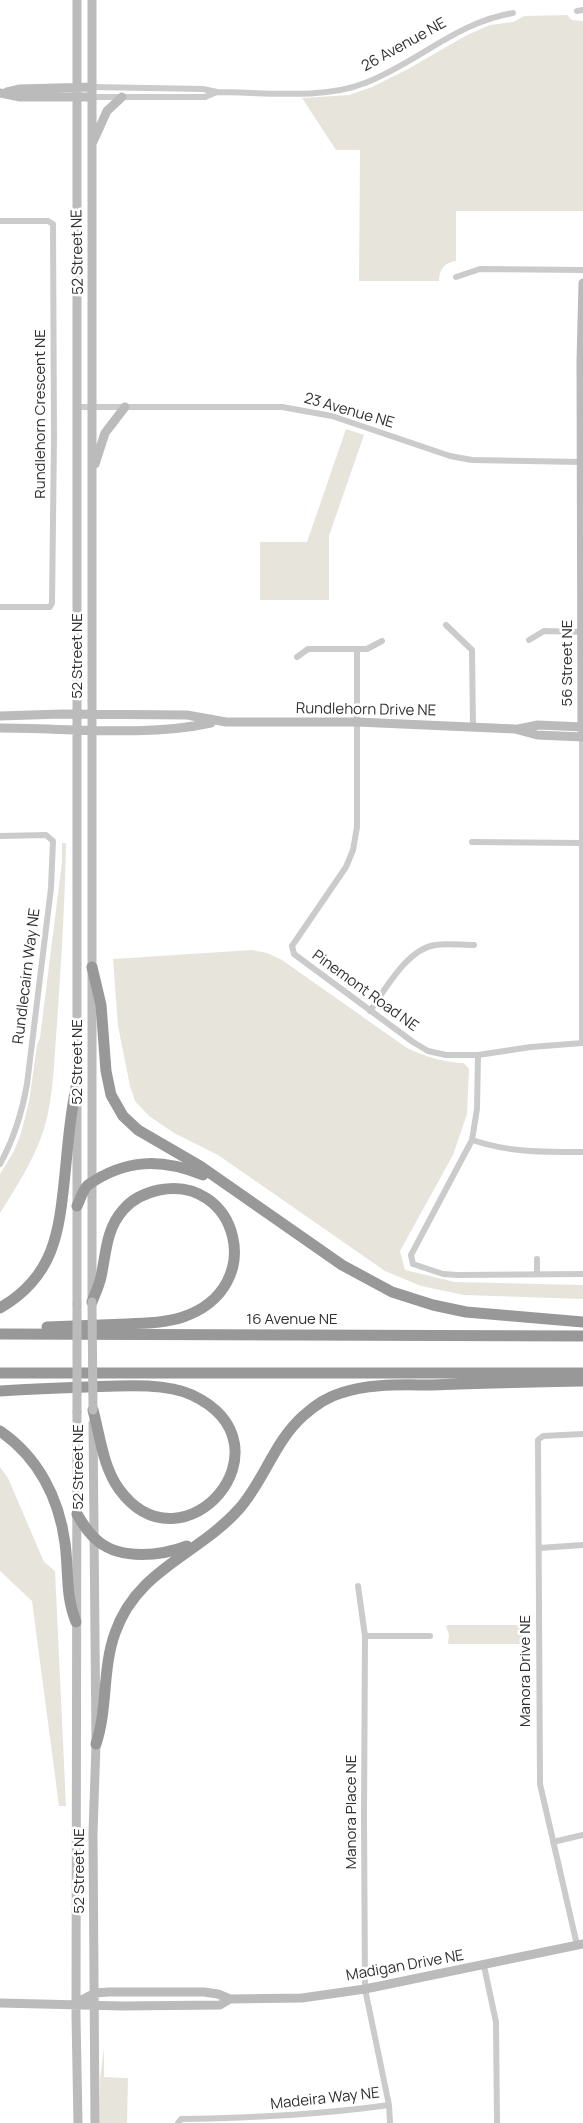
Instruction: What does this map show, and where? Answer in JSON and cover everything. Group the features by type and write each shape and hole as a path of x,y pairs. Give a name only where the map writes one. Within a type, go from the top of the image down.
{"highway":[{"path":"92,967 101,1005 108,1082 116,1106 130,1124 138,1130 200,1166 336,1262 392,1292 433,1305 466,1312 583,1322"},
{"path":"0,1308 20,1294 38,1277 55,1243 61,1216 71,1112 77,1083"},
{"path":"78,1206 88,1185 106,1173 114,1169 144,1163 182,1167 224,1183"},
{"path":"0,1330 158,1322 194,1312 212,1301 227,1283 232,1273 235,1252 234,1240 228,1222 222,1212 206,1199 185,1190 164,1189 142,1195 123,1210 112,1227 105,1249 100,1278 92,1302"},
{"name":"16 Avenue NE","path":"0,1334 583,1336"},
{"path":"0,1373 583,1373"},
{"path":"96,1744 102,1728 110,1648 126,1609 149,1579 224,1524 240,1508 254,1489 280,1443 302,1416 320,1403 341,1393 377,1386 583,1381"},
{"path":"0,1391 31,1388 143,1386 190,1394 218,1411 229,1429 234,1450 232,1474 221,1494 213,1502 194,1513 170,1518 146,1511 126,1496 113,1479 104,1455 93,1410"},
{"path":"0,1432 26,1453 45,1480 56,1501 65,1544 69,1605 76,1622"},
{"path":"78,1514 94,1537 109,1547 145,1554 169,1552 204,1539"}],"main road":[{"name":"52 Street NE","path":"77,0 78,1514 76,1622 76,2003 78,2123"},
{"name":"52 Street NE","path":"92,0 92,1302 96,1744 93,1833 95,2123"},
{"name":"26 Avenue NE","path":"1,93 20,89 92,87"},
{"name":"26 Avenue NE","path":"1,93 20,97 91,97"},
{"path":"91,146 108,111 122,97"},
{"name":"56 Street NE","path":"582,737 581,462 583,283"},
{"path":"92,472 105,433 124,407"},
{"name":"Rundlehorn Drive NE","path":"0,716 76,714 186,715 216,722"},
{"name":"Rundlehorn Drive NE","path":"0,728 58,728 76,730 185,728 216,722 357,722 515,729 537,735 582,737"},
{"name":"Rundlehorn Drive NE","path":"515,729 538,725 582,727"},
{"name":"Madigan Drive NE","path":"76,2003 95,1993 204,1992 218,1994 230,1999 302,1998 484,1966 580,1945"},
{"name":"Madigan Drive NE","path":"76,2003 95,2005 220,2005 230,1999"},
{"path":"0,2003 76,2003"}],"street":[{"name":"26 Avenue NE","path":"92,87 203,89 217,92 310,93 342,91 388,72 470,25 489,18 513,13"},
{"name":"26 Avenue NE","path":"91,97 205,97 217,92"},
{"name":"Rundlehorn Crescent NE","path":"0,221 48,221 53,224 54,438 52,603 50,607 0,607"},
{"path":"456,277 480,269 583,270"},
{"name":"23 Avenue NE","path":"76,407 282,407 332,416 450,456 472,460 581,462"},
{"path":"446,625 472,650 473,727"},
{"path":"529,640 544,631 583,632"},
{"path":"297,657 308,649 367,649 382,641"},
{"name":"Pinemont Road NE","path":"358,649 357,827 353,850 346,867 292,946 294,954 413,1042 428,1050 446,1055 478,1055 532,1047 582,1044"},
{"name":"56 Street NE","path":"582,737 582,1044"},
{"name":"Rundlecairn Way NE","path":"0,836 46,836 53,841 51,888 22,1113 0,1164"},
{"path":"472,842 581,843"},
{"path":"370,1011 401,968 418,951 434,945 474,945"},
{"path":"478,1055 477,1109 472,1140 411,1255 413,1264 443,1274 583,1274"},
{"path":"472,1140 498,1148 525,1152 583,1152"},
{"path":"537,1259 537,1274"},
{"name":"Manora Drive NE","path":"580,1945 540,1784 538,1440 544,1436 583,1434"},
{"path":"539,1548 583,1545"},
{"name":"Manora Place NE","path":"358,1586 365,1636 365,1988"},
{"path":"365,1636 430,1636"},
{"path":"553,1842 583,1835"},
{"path":"484,1966 496,2022 497,2123"},
{"name":"Madeira Way NE","path":"178,2123 181,2119 283,2120 388,2105 365,1988"},
{"path":"388,2105 390,2123"}],"shaded area":[{"path":"567,15 572,20 583,21 583,211 456,211 456,261 443,267 439,281 359,281 360,150 336,150 302,98 349,95 372,87 467,35 490,25 513,22 524,16"},
{"path":"346,429 364,435 329,536 329,600 260,600 260,542 307,542"},
{"path":"62,843 66,843 64,911 50,1104 44,1129 35,1151 25,1172 0,1213 0,1174 14,1151 21,1133 29,1102 37,1045 40,1038 62,862"},
{"path":"252,950 267,953 282,960 407,1048 449,1062 464,1063 469,1069 467,1114 453,1155 400,1251 405,1270 455,1282 583,1285 583,1299 464,1295 421,1286 385,1271 218,1155 174,1133 149,1116 135,1101 130,1086 118,1026 113,959"},
{"path":"0,1467 8,1478 44,1562 55,1571 66,1806 59,1806 32,1601 0,1571"},
{"path":"448,1625 529,1625 529,1644 448,1644 449,1635 446,1626"},
{"path":"104,2048 104,2077 128,2078 127,2123 99,2123 100,2078"}]}
